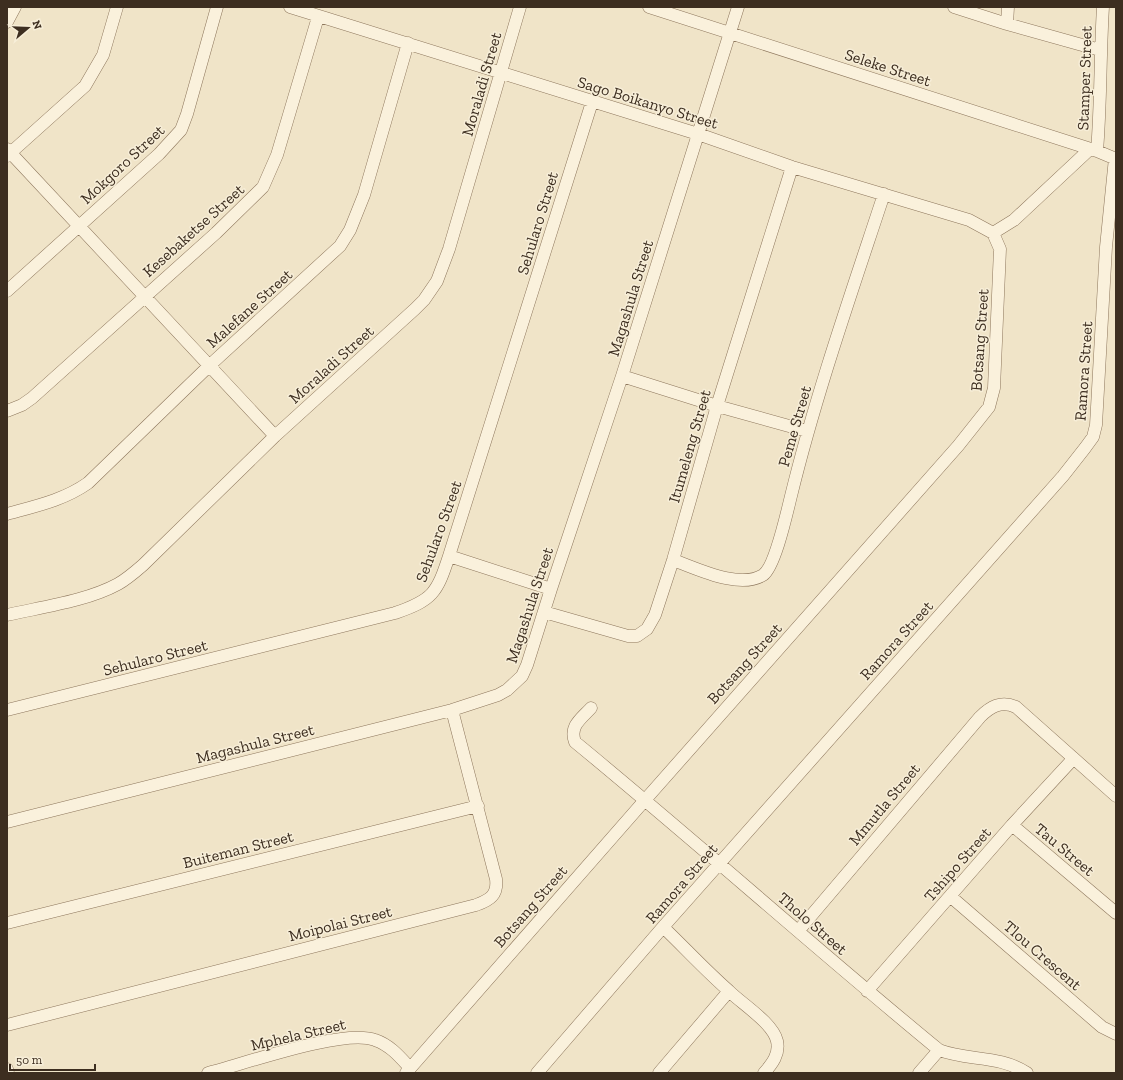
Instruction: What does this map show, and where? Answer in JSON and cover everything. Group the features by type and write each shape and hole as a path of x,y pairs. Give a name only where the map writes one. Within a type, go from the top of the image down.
{"street":[{"path":"7,22 15,7"},
{"path":"117,7 103,55 85,86 8,153 145,295 275,436"},
{"name":"Mokgoro Street","path":"7,290 159,154 180,130 187,114 217,7"},
{"name":"Sago Boikanyo Street","path":"290,7 318,17 408,43 592,102 698,134 792,167 969,220 994,233"},
{"name":"Moraladi Street","path":"7,615 75,599 117,584 143,565 275,436 415,309 430,291 443,268 520,7"},
{"name":"Seleke Street","path":"649,7 731,32 1116,158"},
{"name":"Magashula Street","path":"7,822 452,710 498,695 515,684 522,676 527,666 622,376 738,7"},
{"path":"954,7 1007,24 1100,50"},
{"path":"1007,24 1008,7"},
{"name":"Stamper Street","path":"1094,150 1100,117 1100,50 1103,7"},
{"name":"Kesebaketse Street","path":"7,411 22,405 32,398 253,198 268,179 277,155 318,17"},
{"name":"Malefane Street","path":"7,514 57,500 70,495 88,483 210,364 326,259 346,238 355,221 364,195 408,43"},
{"name":"Sehularo Street","path":"7,710 395,613 426,600 435,590 443,574 449,556 592,102"},
{"path":"994,233 1014,220 1094,150"},
{"name":"Ramora Street","path":"537,1073 663,927 1063,476 1093,437 1098,406 1106,247 1116,158"},
{"name":"Itumeleng Street","path":"544,612 618,634 637,636 651,624 673,560 717,406 792,167"},
{"name":"Peme Street","path":"673,560 715,575 737,580 749,580 764,574 772,561 781,533 807,431 884,194"},
{"name":"Botsang Street","path":"408,1071 958,446 989,407 995,377 1000,261 1000,248 994,233"},
{"path":"622,376 717,406 807,431"},
{"path":"449,556 551,589"},
{"name":"Mmutla Street","path":"798,930 980,717 999,704 1005,703 1016,707 1073,759"},
{"name":"Tholo Street","path":"591,708 573,727 572,734 575,742 798,930 867,991 939,1050"},
{"name":"Moipolai Street","path":"7,1025 484,902 495,894 497,883 452,710"},
{"path":"1073,759 1116,796"},
{"name":"Tshipo Street","path":"867,991 1012,825 1073,759"},
{"name":"Buiteman Street","path":"7,923 478,806"},
{"name":"Tau Street","path":"1012,825 1116,913"},
{"name":"Tlou Crescent","path":"950,896 1102,1027 1116,1034"},
{"path":"663,927 728,991 766,1023 775,1034 778,1053 764,1073"},
{"path":"660,1073 728,991"},
{"name":"Mphela Street","path":"208,1073 318,1043 350,1037 363,1037 375,1040 393,1050 408,1071"},
{"path":"919,1073 939,1050 952,1054 995,1060 1018,1067 1027,1073"},
{"path":"7,1069 8,1073"}]}
